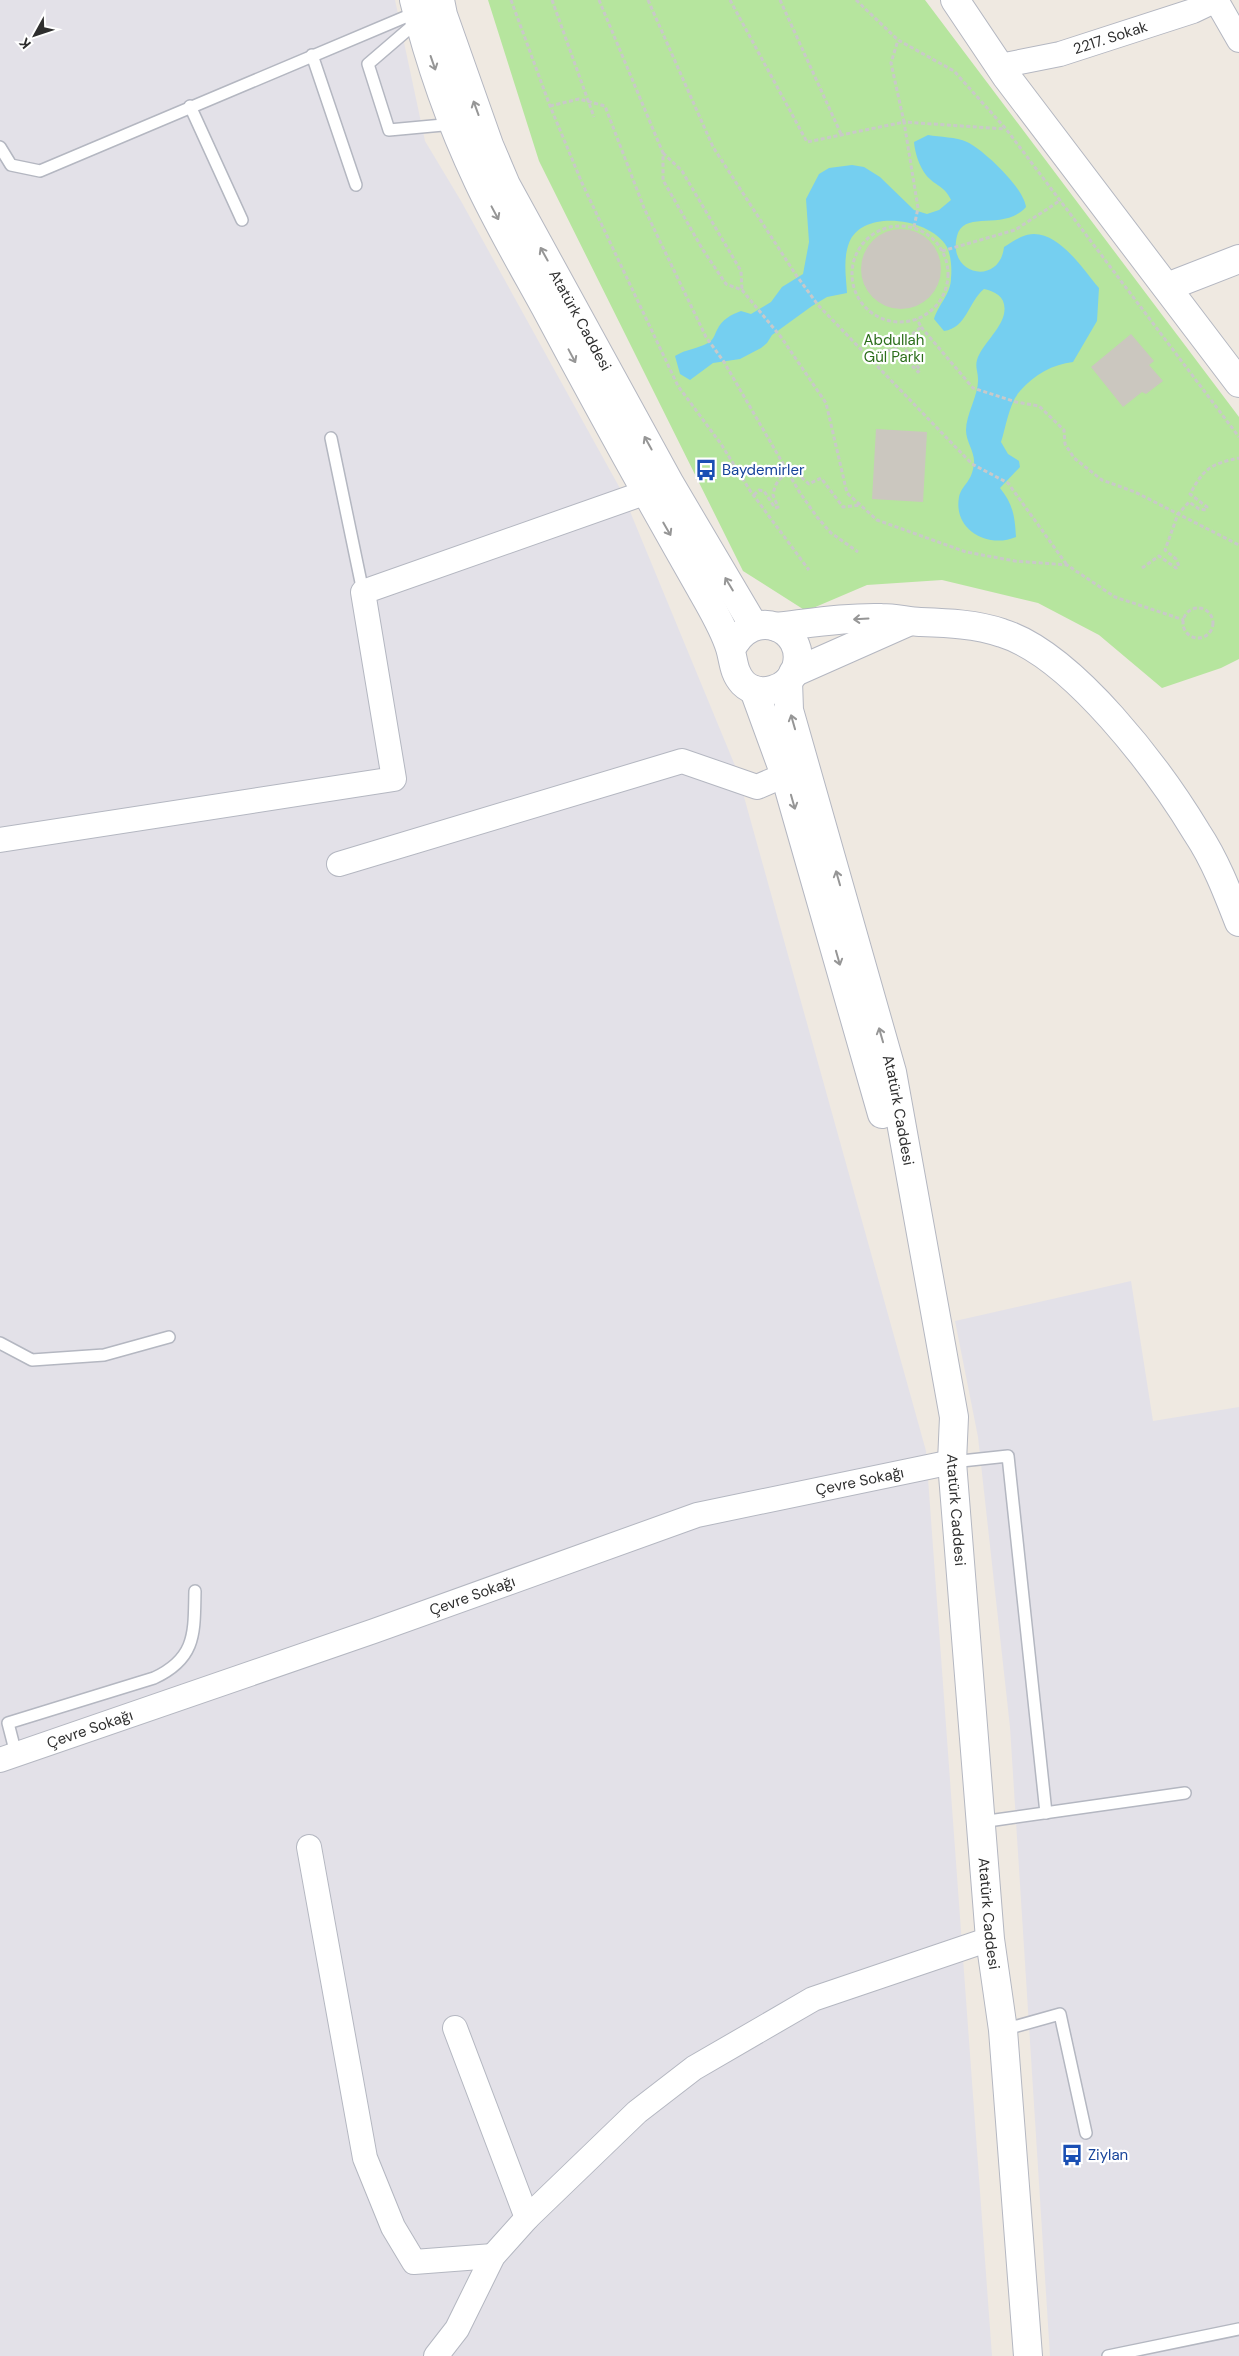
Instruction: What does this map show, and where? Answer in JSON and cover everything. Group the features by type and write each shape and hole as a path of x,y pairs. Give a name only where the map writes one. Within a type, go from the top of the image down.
{"main road":[{"path":"955,0 1000,66 1239,382"},
{"path":"422,8 454,124 478,182 658,488 706,599 731,650"},
{"name":"Atatürk Caddesi","path":"422,8 443,15 486,136 506,185 658,488 765,626"},
{"path":"1167,287 1239,259"},
{"path":"910,621 791,677 778,688 766,692 754,690 743,683 736,673 731,660 731,650 736,639 743,631 765,626 882,618 961,624 1002,632 1032,645 1064,669 1105,711 1151,766 1197,832 1214,863 1239,922"},
{"path":"765,626 787,634 795,644 797,657 791,677"},
{"name":"Atatürk Caddesi","path":"791,677 790,710 892,1072 954,1418 952,1462 990,1939 1003,2030 1028,2356"},
{"path":"754,690 785,775 878,1096 939,1418 952,1462"}],"street":[{"name":"2217. Sokak","path":"1000,66 1060,54 1193,11 1216,0"},
{"path":"1216,0 1239,40"},
{"path":"0,840 394,779 363,592 658,488"},
{"path":"339,864 682,761 757,787 785,775"},
{"name":"Çevre Sokağı","path":"8,1757 374,1631 697,1515 952,1462"},
{"path":"309,1847 365,2158 392,2227 414,2262 493,2256"},
{"path":"436,2356 457,2330 493,2256 527,2218 638,2112 694,2068 813,1999 990,1939"},
{"path":"455,2028 527,2218"}],"lane":[{"path":"0,146 11,164 40,171 422,8"},
{"path":"422,8 368,64 389,130 454,124"},
{"path":"312,55 356,185"},
{"path":"190,106 242,220"},
{"path":"331,438 363,592"},
{"path":"0,1343 32,1360 104,1354 169,1337"},
{"path":"952,1462 1008,1456 1046,1813"},
{"path":"8,1757 8,1723 154,1678 172,1668 188,1649 194,1636 195,1590"},
{"path":"981,1822 1185,1793"},
{"path":"1003,2030 1060,2014 1086,2133"},
{"path":"1108,2356 1239,2329"}],"path":[{"path":"511,0 550,106 582,183 678,386 721,444 754,496 809,570"},
{"path":"552,0 594,117"},
{"path":"599,0 663,153 663,180 726,284 742,290 758,308 781,337 826,403 848,493 877,520 966,552 1015,561 1066,565"},
{"path":"648,0 713,147 796,275 818,305 972,464 1008,483 1066,565 1115,597 1184,620"},
{"path":"732,0 807,142 904,122 1006,129"},
{"path":"780,0 841,134"},
{"path":"856,0 898,40 954,71 1006,129 1239,437"},
{"path":"898,40 891,63 904,122 918,208 914,228"},
{"path":"550,106 579,99 605,106 644,208 706,337 724,362 817,517 831,533 858,552"},
{"path":"663,153 682,171 741,271 742,290"},
{"path":"942,251 1015,230 1061,200"},
{"path":"895,225 914,228 927,233 942,251 946,260 948,277 944,293 936,306 917,319 895,322 880,318 862,304 852,283 852,268 856,253 865,239 879,230 895,225"},
{"path":"917,319 973,388 1016,402 1039,406 1064,430 1065,444 1074,458 1102,480 1135,492 1239,545"},
{"path":"867,356 896,349 918,372 920,370 901,343 921,326"},
{"path":"1142,568 1159,556 1172,567 1176,568 1178,566 1176,559 1165,550 1178,514 1189,502 1199,509 1206,510 1207,507 1190,494 1203,471 1218,463 1239,458"},
{"path":"754,496 759,490 764,491 772,506 778,508 773,495 780,478 790,473 797,473 809,484 821,478 843,507 861,506"},
{"path":"1200,608 1209,612 1212,626 1203,637 1193,637 1186,631 1184,620 1191,610 1200,608"}],"shaded area":[{"path":"0,0 395,0 425,141 461,201 622,492 736,768 926,1451 992,2356 0,2356"},
{"path":"1131,1281 1153,1421 1239,1407 1239,2356 1050,2356 1010,1727 978,1437 955,1321"}],"green space":[{"name":"Abdullah Gül Parkı","path":"488,0 925,0 1239,417 1239,659 1221,668 1162,688 1099,635 1038,603 942,580 867,585 806,611 743,571 539,161"}],"water":[{"path":"928,135 958,139 974,146 1002,170 1024,199 1026,207 1017,214 1007,218 968,224 961,228 957,236 956,250 960,260 966,267 975,271 985,271 994,267 1000,259 1004,247 1021,237 1033,234 1055,241 1065,249 1099,288 1097,321 1073,362 1051,368 1031,380 1016,396 1010,408 1001,442 1008,454 1019,461 1020,467 1000,488 1011,505 1015,523 1016,537 1005,540 984,538 975,534 961,519 959,509 960,493 971,475 974,463 966,430 978,385 977,360 1002,320 1004,304 997,294 984,289 974,301 963,320 952,329 944,331 934,319 949,289 950,258 947,247 939,237 927,229 897,221 882,221 868,225 856,232 849,243 846,255 847,293 827,297 812,306 772,335 761,348 740,359 713,363 690,380 680,374 675,356 708,343 713,339 721,323 727,318 741,311 751,314 771,302 782,287 803,274 809,242 806,199 819,174 829,168 852,165 864,167 880,177 914,210 927,214 939,210 951,200 945,191 926,175 921,168 914,142"}],"building":[{"path":"893,229 909,229 930,240 941,261 941,277 930,298 909,309 893,309 879,303 867,291 861,277 861,261 867,247 879,235"},
{"path":"1131,334 1154,361 1149,365 1163,381 1146,394 1142,392 1123,407 1091,367"},
{"path":"876,429 927,432 923,502 872,499"}],"place":[{"name":"Baydemirler","path":"706,470"},
{"name":"Ziylan","path":"1072,2155"}]}
